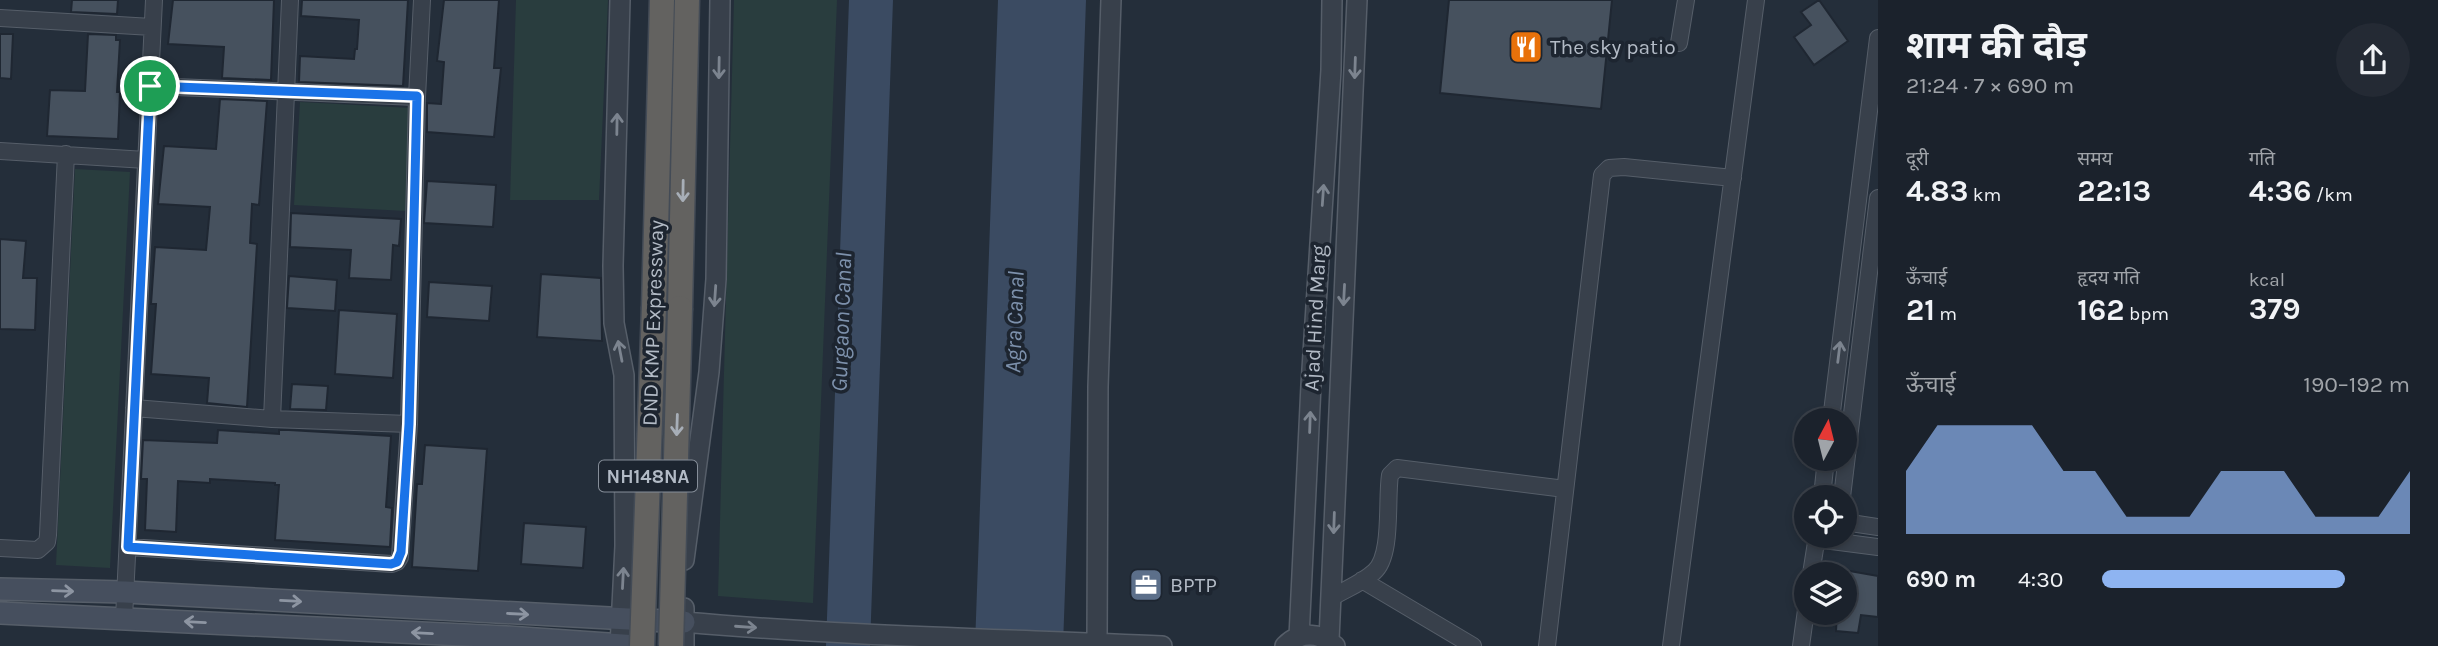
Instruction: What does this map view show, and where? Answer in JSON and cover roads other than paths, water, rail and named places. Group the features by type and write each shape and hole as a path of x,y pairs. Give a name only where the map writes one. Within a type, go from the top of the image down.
{"highway":[{"name":"DND KMP Expressway","path":"630,646 654,307 663,0"},
{"name":"DND KMP Expressway","path":"671,646 687,0"}],"main road":[{"path":"0,589 125,592 684,622"},
{"path":"0,613 506,637 630,646"}],"street":[{"path":"124,618 154,0"},
{"path":"272,419 290,0"},
{"path":"128,547 391,564 397,562 401,552 409,424 422,0"},
{"path":"620,0 614,323 624,376 625,546 621,620 630,646"},
{"path":"684,646 684,549 709,372 716,279 720,0"},
{"path":"1097,643 1098,387 1111,0"},
{"name":"Ajad Hind Marg","path":"1292,641 1308,461 1331,70 1332,0"},
{"path":"1292,641 1309,635 1332,643 1336,462 1357,0"},
{"path":"1679,43 1686,0"},
{"path":"1671,646 1756,0"},
{"path":"0,18 152,27"},
{"path":"1832,408 1878,38"},
{"path":"150,86 417,96"},
{"path":"0,151 146,160"},
{"path":"0,548 38,550 47,542 66,154"},
{"path":"1547,646 1602,175 1609,168 1623,167 1733,178"},
{"path":"1843,485 1878,198"},
{"path":"134,408 272,419 409,424"},
{"path":"1308,461 1336,462"},
{"path":"1331,598 1362,580 1379,566 1383,556 1388,484 1390,475 1397,468 1565,489"},
{"path":"1857,525 1878,527"},
{"path":"1857,542 1878,547"},
{"path":"1362,580 1473,646"},
{"path":"684,622 925,641 966,637 1162,646"},
{"path":"1801,646 1804,625"}],"water":[{"name":"Gurgaon Canal","path":"849,0 893,0 870,646 826,646"},
{"name":"Agra Canal","path":"998,0 1086,0 1063,646 975,646"}],"place":[{"name":"The sky patio","path":"1526,47"},
{"name":"BPTP","path":"1146,585"}]}
